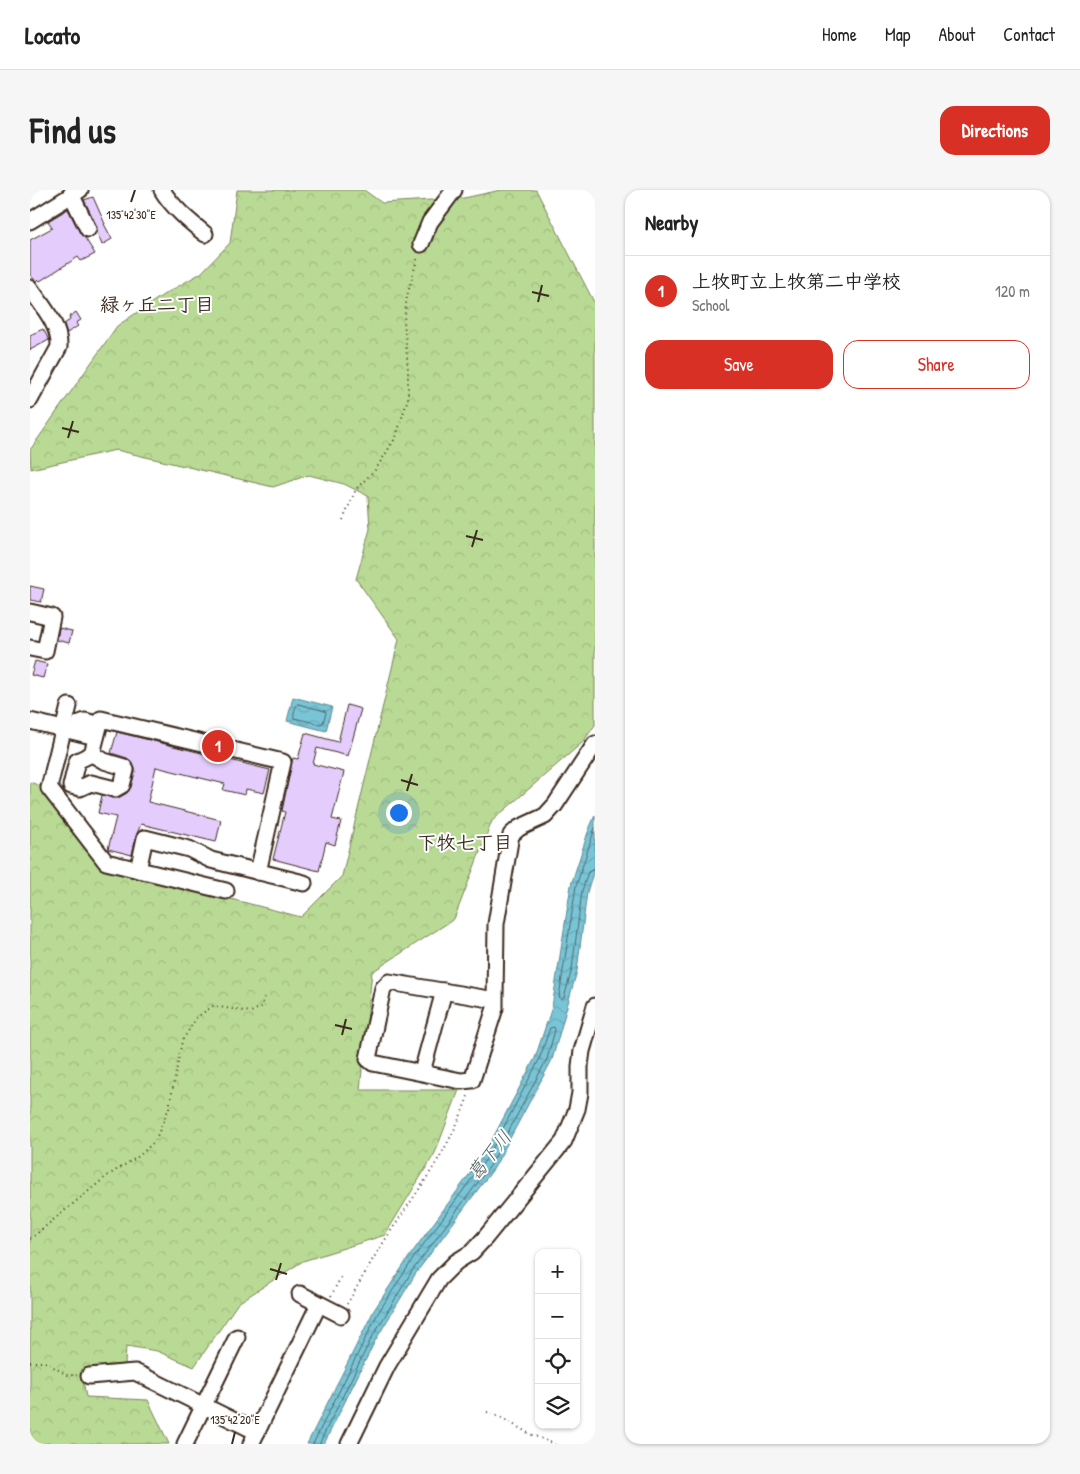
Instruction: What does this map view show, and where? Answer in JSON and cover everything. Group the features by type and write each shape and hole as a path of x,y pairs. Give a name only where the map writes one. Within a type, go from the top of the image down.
{"street":[{"path":"162,190 185,218 205,234"},
{"path":"421,244 430,222 454,190"},
{"path":"30,221 71,193 88,229"},
{"path":"30,288 57,330 59,338 59,347 30,400"},
{"path":"30,612 52,617 45,650 30,648"},
{"path":"69,706 49,788 106,862 226,891"},
{"path":"92,754 101,719 283,762 258,872"},
{"path":"30,721 78,732 98,731"},
{"path":"495,1000 389,982 383,988 368,1059 373,1063 460,1080 472,1080 495,1008 496,924 511,835 519,828 545,816 555,805 595,744"},
{"path":"138,870 145,838 189,850 211,860 304,883"},
{"path":"422,1072 444,991"},
{"path":"349,1444 387,1366 438,1279 456,1262 472,1252 485,1238 564,1142 578,1109 582,1051 595,1006"},
{"path":"300,1294 341,1315"},
{"path":"89,1376 135,1372 203,1406 254,1438 322,1305"},
{"path":"185,1444 237,1337"}],"path":[{"path":"343,520 356,489 376,468 396,437 408,398 404,320 407,296 421,244"},
{"path":"30,1239 108,1176 139,1156 155,1141 169,1108 182,1041 197,1017 213,1006 251,1012 260,1007 265,995"},
{"path":"341,1315 380,1248 445,1150 458,1126 472,1080"},
{"path":"322,1305 342,1275"},
{"path":"30,1362 45,1362 67,1375 89,1376"},
{"path":"487,1412 530,1434 555,1444"}],"green space":[{"path":"237,190 364,190 382,203 464,198 501,190 536,190 595,304 595,725 583,742 492,821 454,919 372,972 360,1090 459,1090 435,1153 385,1235 303,1261 238,1303 194,1367 157,1351 126,1346 125,1365 81,1369 86,1397 148,1400 169,1444 30,1444 30,782 43,787 106,867 301,917 342,876 399,639 356,579 370,529 368,496 344,484 309,475 273,487 116,450 31,469 30,450 117,326 163,295 201,273 230,243"}],"water":[{"path":"293,697 332,707 326,731 287,721"},
{"name":"葛下川","path":"595,815 595,867 587,892 577,971 552,1060 494,1168 416,1273 375,1341 324,1444 307,1444 374,1310 411,1254 485,1153 535,1058 552,1007 571,885"}],"building":[{"path":"93,197 112,239 102,245 96,225 84,200"},
{"path":"68,209 80,233 95,254 81,261 78,257 40,281 38,279 36,281 30,275 30,240 52,228 48,221"},
{"path":"76,312 81,320 76,323 78,326 67,333 64,324"},
{"path":"43,329 49,340 30,350 30,335"},
{"path":"30,586 44,589 41,602 30,600"},
{"path":"59,628 72,631 69,643 57,640"},
{"path":"35,661 47,664 43,678 31,675"},
{"path":"347,705 361,709 348,756 317,748 313,764 344,772 332,819 341,821 335,845 326,842 319,871 273,859 285,812 282,811 293,758 298,759 305,733 338,742"},
{"path":"117,732 270,770 264,793 246,789 245,795 223,790 225,784 156,767 148,802 221,820 216,842 141,824 132,855 108,849 116,817 98,813 102,795 113,798 127,793 131,787 135,772 131,761 111,753"}],"place":[{"name":"上牧町立上牧第二中学校","path":"218,746"}],"district":[{"name":"緑ヶ丘二丁目","path":"157,304"},
{"name":"下牧七丁目","path":"465,842"}]}
